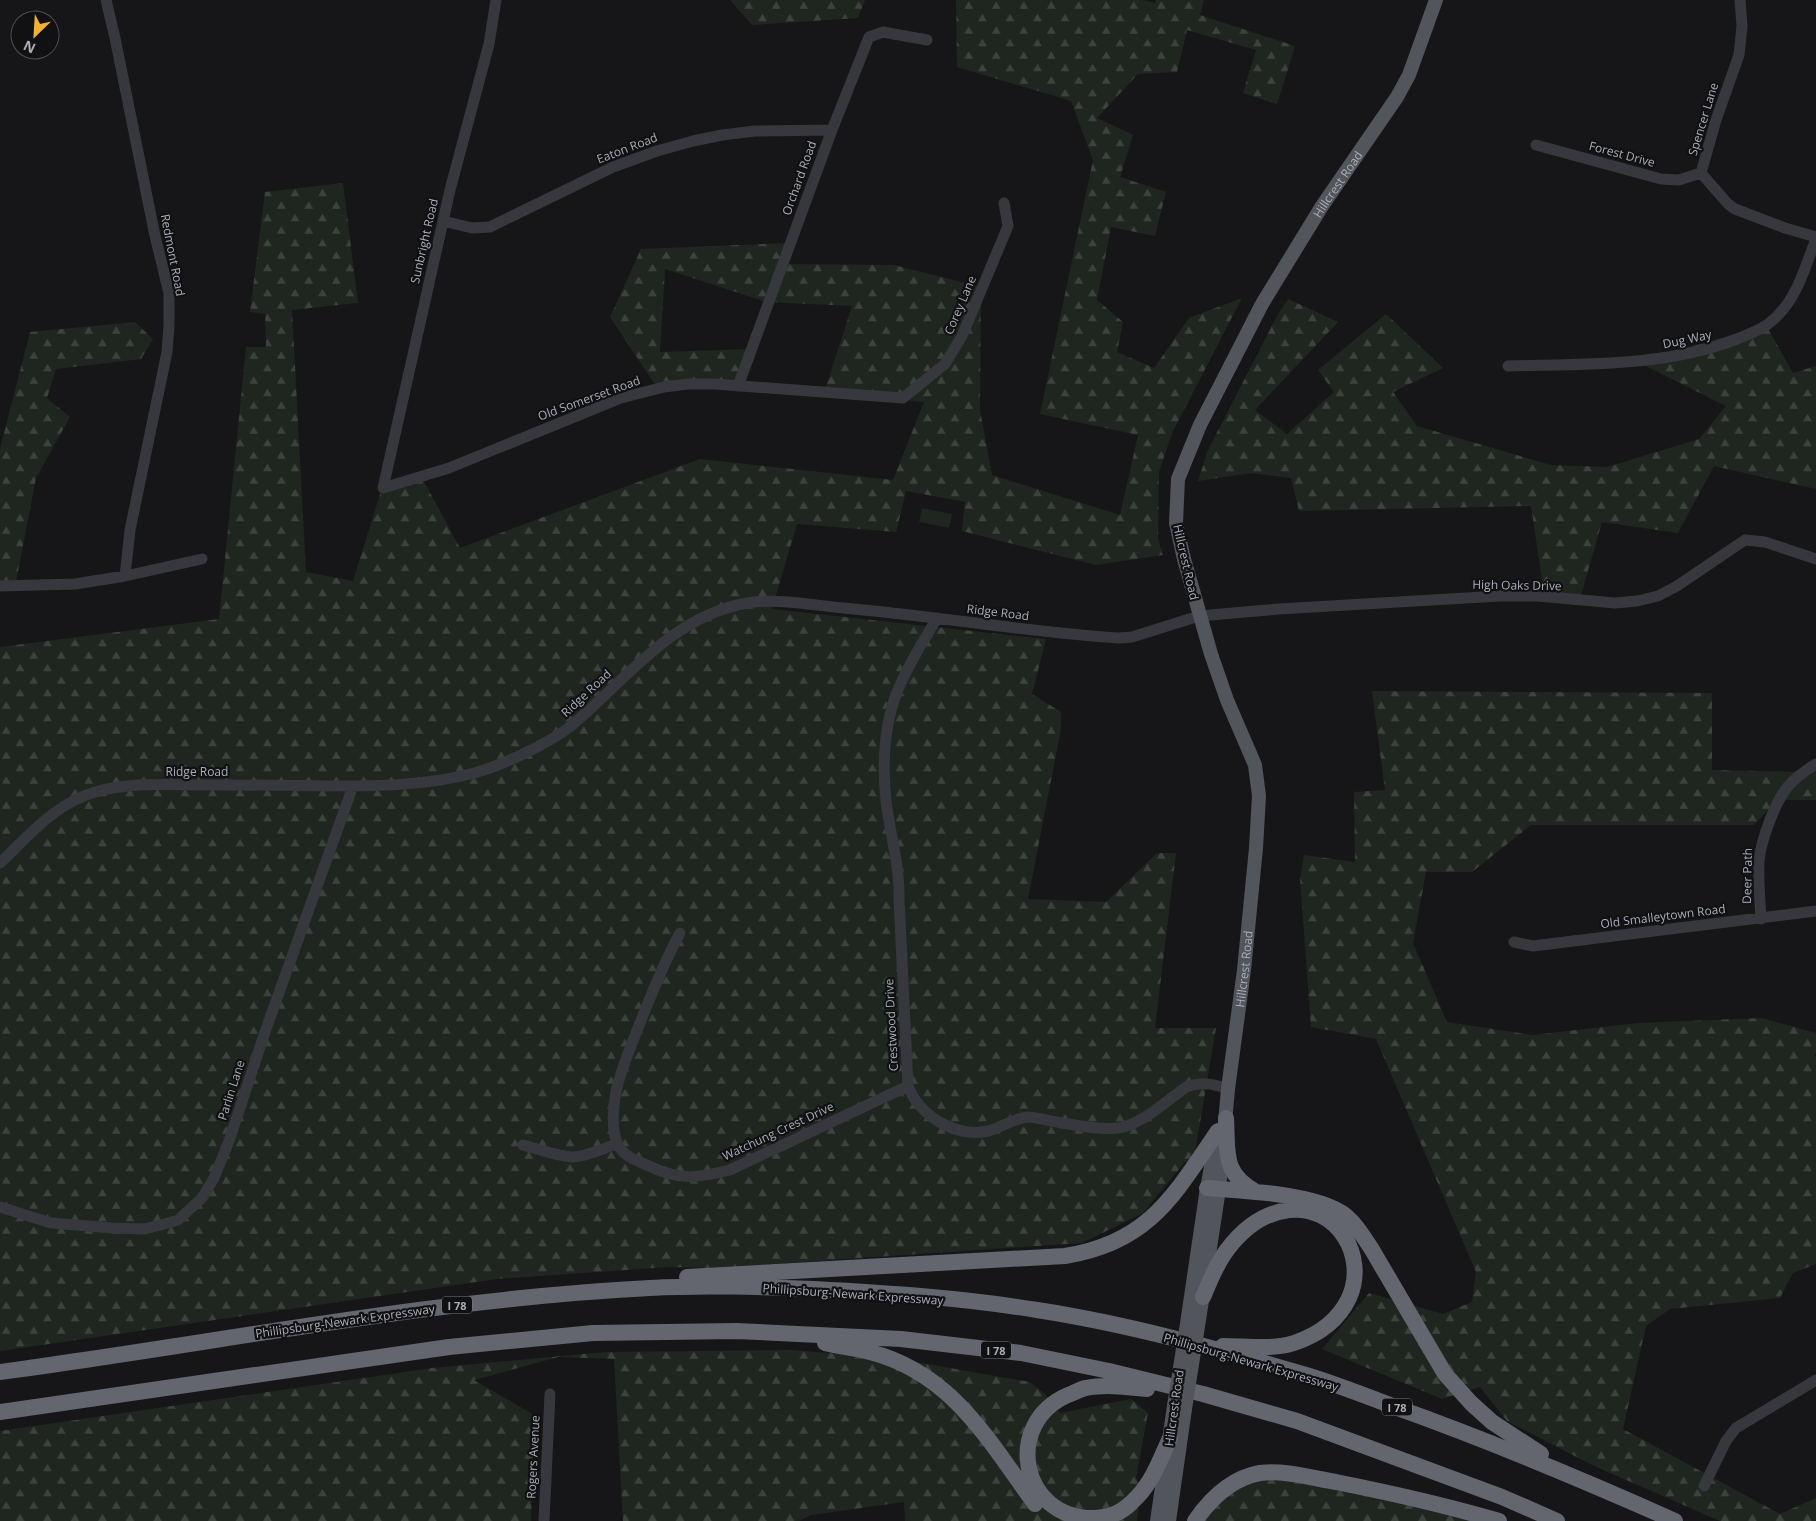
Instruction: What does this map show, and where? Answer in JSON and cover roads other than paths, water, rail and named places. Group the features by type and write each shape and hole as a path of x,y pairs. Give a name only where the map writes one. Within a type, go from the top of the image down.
{"highway":[{"path":"1222,1124 1228,1164 1236,1177 1244,1185 1258,1193"},
{"path":"437,1307 540,1287 593,1282 1080,1254 1118,1241 1136,1231 1149,1220 1180,1187 1222,1124"},
{"path":"1213,1188 1309,1200 1327,1205 1344,1214 1371,1248 1445,1374 1492,1422 1588,1482"},
{"path":"1201,1346 1279,1346 1294,1343 1326,1327 1341,1313 1351,1293 1356,1266 1353,1253 1340,1232 1326,1219 1316,1214 1289,1210 1269,1215 1243,1231 1226,1250 1203,1297"},
{"name":"Phillipsburg-Newark Expressway","path":"0,1372 437,1307 540,1295 654,1288 736,1287 917,1296 1037,1310 1127,1328 1310,1376 1433,1420 1588,1482 1675,1521"},
{"name":"I 78","path":"0,1412 449,1347 541,1337 642,1331 784,1333 901,1339 1021,1353 1109,1371 1203,1394 1306,1424 1502,1497 1557,1521"},
{"path":"784,1333 871,1352 914,1370 933,1381 952,1396 972,1418 1038,1507 1045,1514 1058,1521"},
{"path":"1170,1438 1146,1488 1130,1504 1113,1515 1099,1518 1082,1518 1053,1507 1043,1498 1029,1472 1027,1449 1031,1433 1037,1420 1045,1410 1062,1398 1086,1388 1124,1386 1203,1394"},
{"path":"1195,1521 1207,1503 1222,1490 1242,1479 1260,1473 1292,1474 1406,1496 1499,1521"}],"main road":[{"name":"Hillcrest Road","path":"1169,1521 1179,1408 1228,1089 1244,970 1259,796 1255,766 1227,700 1199,616 1176,523 1177,489 1183,466 1200,425 1262,304 1322,206 1397,97 1409,75 1436,0"},
{"name":"Hillcrest Road","path":"1193,1318 1203,1297 1213,1188"},
{"name":"Hillcrest Road","path":"1156,1521 1170,1438 1179,1408"}],"street":[{"name":"Redmont Road","path":"106,0 116,38 155,236 169,293 167,352 130,530 125,576"},
{"name":"Sunbright Road","path":"383,488 443,221 488,44 496,0"},
{"name":"Spencer Lane","path":"1740,0 1742,26 1739,55 1716,120 1701,173 1728,204 1785,228 1816,238"},
{"name":"Orchard Road","path":"738,386 832,130 869,37 883,32 927,40"},
{"name":"Eaton Road","path":"443,221 472,228 490,227 613,166 693,141 722,135 755,132 832,130"},
{"name":"Forest Drive","path":"1536,145 1661,178 1679,180 1701,173"},
{"name":"Corey Lane","path":"903,398 945,364 962,336 1008,226 1004,203"},
{"name":"Dug Way","path":"1508,366 1661,359 1699,352 1748,335 1773,321 1781,313 1794,292 1816,238"},
{"name":"Old Somerset Road","path":"383,488 449,468 621,398 645,391 688,384 903,398"},
{"name":"High Oaks Drive","path":"1199,616 1279,609 1500,596 1538,596 1615,602 1638,601 1658,596 1676,586 1745,540 1765,542 1816,559"},
{"path":"0,586 75,584 125,576 202,559"},
{"name":"Ridge Road","path":"0,863 36,828 62,807 86,795 111,789 150,785 380,786 437,781 476,773 522,754 559,735 646,655 668,639 710,615 736,605 751,602 785,603 1119,638 1132,637 1199,616"},
{"name":"Crestwood Drive","path":"937,618 904,677 891,709 884,773 886,802 900,882 899,899 908,1086 913,1098 925,1112 936,1120 964,1132 988,1131 1028,1117 1099,1129 1118,1128 1136,1122 1186,1087 1194,1084 1215,1084 1228,1089"},
{"name":"Deer Path","path":"1761,919 1759,861 1768,824 1791,783 1816,764"},
{"name":"Parlin Lane","path":"0,1207 51,1222 144,1229 178,1220 202,1198 214,1178 229,1141 265,1032 353,786"},
{"name":"Old Smalleytown Road","path":"1514,942 1533,946 1816,911"},
{"path":"522,1145 573,1157 617,1144 613,1110 620,1077 666,959 680,933"},
{"name":"Watchung Crest Drive","path":"617,1144 632,1158 663,1173 680,1177 706,1176 730,1170 908,1086"},
{"path":"1704,1486 1726,1441 1736,1428 1816,1380"},
{"name":"Rogers Avenue","path":"544,1521 550,1394"}]}
